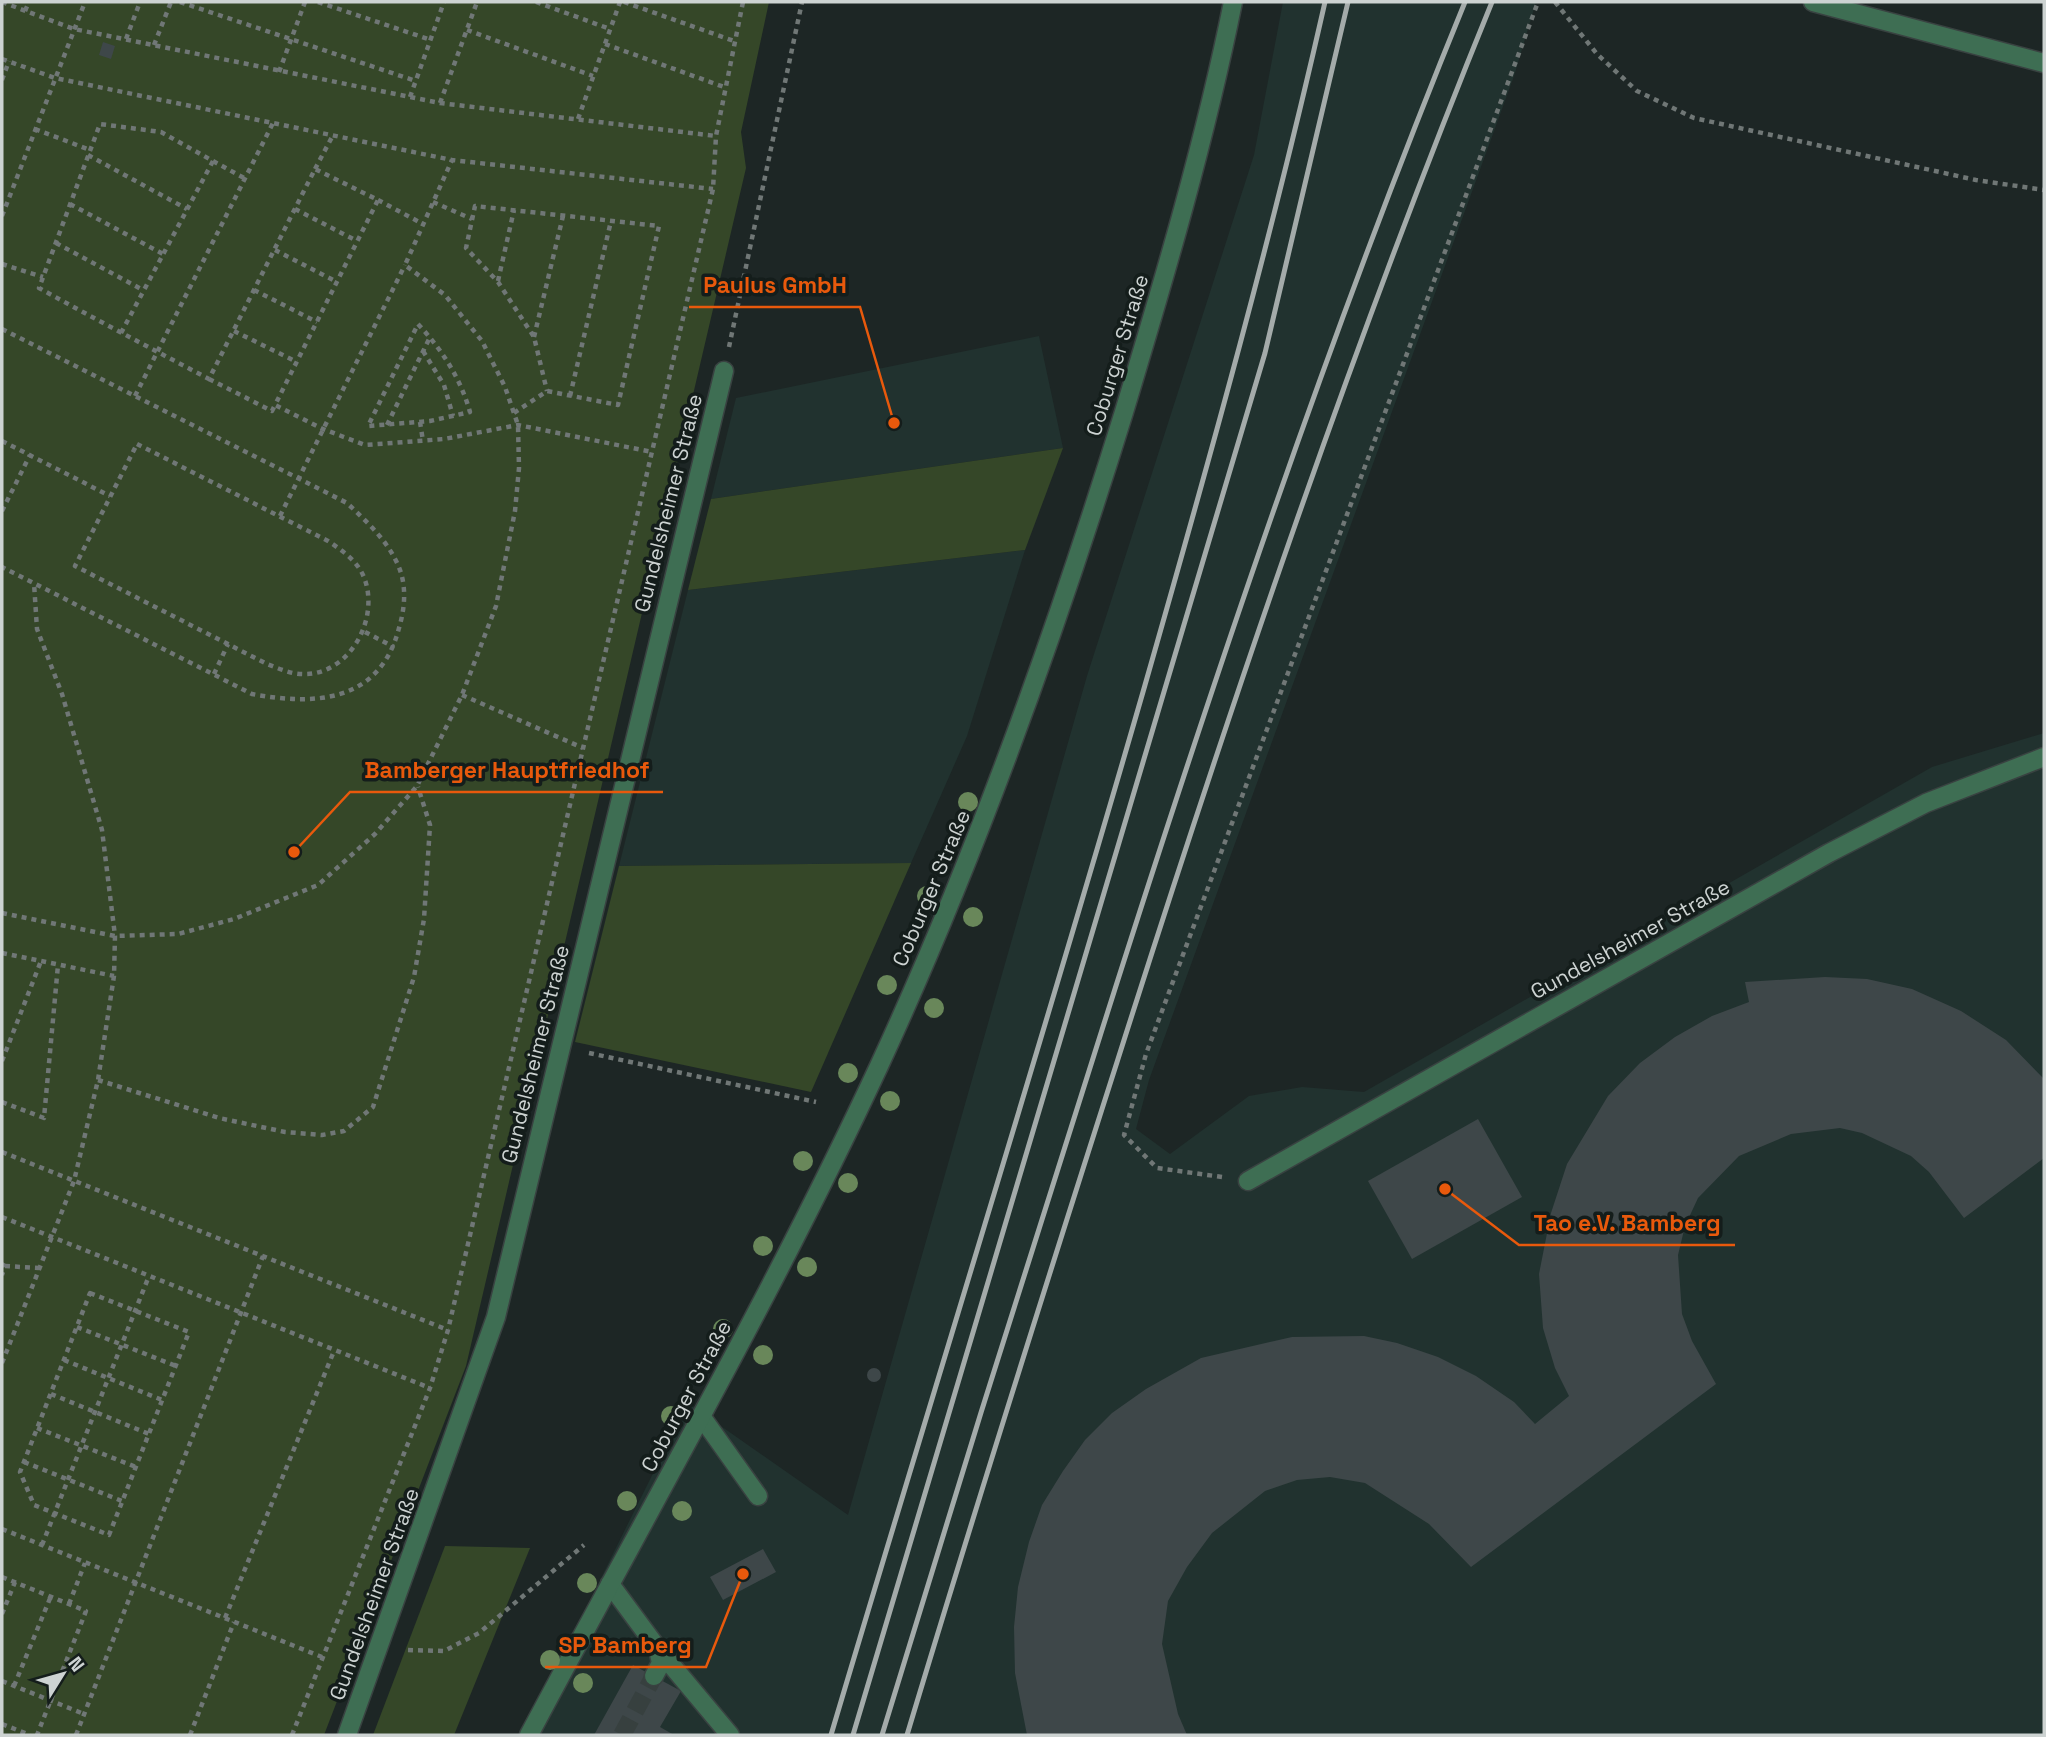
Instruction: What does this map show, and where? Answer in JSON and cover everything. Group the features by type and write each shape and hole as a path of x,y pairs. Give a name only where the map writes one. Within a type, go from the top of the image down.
{"street":[{"name":"Coburger Straße","path":"529,1735 799,1232 880,1063 990,809 1045,660 1176,242 1233,2"},
{"path":"1813,2 2044,63"},
{"name":"Gundelsheimer Straße","path":"347,1735 496,1317 724,371"},
{"name":"Gundelsheimer Straße","path":"1248,1181 1829,853 1926,803 2044,757"},
{"path":"701,1416 758,1496"},
{"path":"610,1584 657,1649 730,1735"},
{"path":"654,1676 661,1663 657,1649"}],"path":[{"path":"2,2 74,29 440,103 716,136"},
{"path":"25,11 29,2"},
{"path":"2,216 85,2"},
{"path":"125,39 140,2"},
{"path":"154,45 171,2"},
{"path":"180,2 416,81"},
{"path":"279,72 305,2"},
{"path":"318,2 431,40"},
{"path":"410,97 444,2"},
{"path":"440,103 477,2"},
{"path":"536,2 610,29"},
{"path":"578,119 622,2 734,41"},
{"path":"292,1735 430,1388 448,1330 713,189 716,136 743,2"},
{"path":"724,371 802,2"},
{"path":"1248,1181 1157,1168 1124,1135 1146,1054 1538,2"},
{"path":"1555,2 1597,54 1637,91 1694,118 1976,180 2044,190"},
{"path":"467,30 593,76"},
{"path":"605,44 724,87"},
{"path":"2,59 55,78 452,160 713,189"},
{"path":"2,80 9,61"},
{"path":"135,396 273,123"},
{"path":"244,177 161,132 100,124 39,288 272,411 378,200"},
{"path":"35,129 89,152 187,209"},
{"path":"209,379 332,137"},
{"path":"280,516 405,265 452,160"},
{"path":"121,332 213,161"},
{"path":"315,169 423,224"},
{"path":"433,202 472,219"},
{"path":"70,204 163,254"},
{"path":"514,414 547,391 618,405 659,226 475,206 466,247 498,282 534,337 547,391"},
{"path":"295,209 357,241"},
{"path":"498,282 514,210"},
{"path":"534,337 562,216"},
{"path":"570,396 611,221"},
{"path":"56,243 143,290"},
{"path":"275,250 337,282"},
{"path":"2,264 43,278"},
{"path":"2,913 115,936 178,934 234,919 318,884 375,834 418,786 462,695 496,606 515,512 519,468 518,425 482,341 445,295 405,265"},
{"path":"254,290 317,322"},
{"path":"418,324 452,367 470,411 453,416 420,422 368,426 418,324"},
{"path":"2,329 347,503 378,532 399,566 405,606 394,648 376,672 350,691 318,701 285,700 252,694 2,567"},
{"path":"234,331 297,362"},
{"path":"387,425 430,337"},
{"path":"423,351 444,385 453,416"},
{"path":"275,405 323,429 365,444 423,441 518,425 652,452"},
{"path":"420,422 423,441"},
{"path":"2,441 110,496"},
{"path":"137,443 328,541 350,556 365,578 370,604 365,632 349,654 324,670 295,674 267,664 75,566 110,496 137,443"},
{"path":"2,511 30,455"},
{"path":"2,1363 74,1181 97,1080 114,976 115,936 102,830 75,733 37,629 34,583"},
{"path":"365,632 394,648"},
{"path":"214,674 228,644"},
{"path":"462,695 583,748"},
{"path":"97,1080 219,1118 285,1132 322,1135 344,1131 373,1107 414,977 424,919 430,825 418,786"},
{"path":"2,953 114,976"},
{"path":"2,1061 41,961"},
{"path":"2,1102 44,1118 58,965"},
{"path":"560,1047 817,1102"},
{"path":"2,1152 448,1330"},
{"path":"2,1217 430,1388"},
{"path":"76,1735 263,1256"},
{"path":"2,1275 4,1265 39,1268"},
{"path":"42,1545 149,1276"},
{"path":"90,1293 135,1310 190,1332 109,1535 34,1505 20,1472 90,1293"},
{"path":"77,1327 176,1366"},
{"path":"225,1618 334,1350"},
{"path":"64,1360 162,1400"},
{"path":"51,1394 149,1433"},
{"path":"37,1428 136,1467"},
{"path":"24,1462 122,1501"},
{"path":"2,1529 322,1657"},
{"path":"379,1650 444,1651 479,1633 584,1545"},
{"path":"69,1604 85,1563"},
{"path":"2,1577 86,1611 37,1735"},
{"path":"2,1614 15,1582"},
{"path":"14,1686 51,1596"},
{"path":"190,1735 234,1622"},
{"path":"2,1681 84,1714"},
{"path":"2,1724 30,1735"}],"shaded area":[{"path":"1283,2 1536,2 1514,76 1149,1080 1136,1129 1170,1154 1249,1096 1302,1087 1364,1092 1932,767 2044,733 2044,1735 523,1735 688,1403 848,1515 1087,676 1254,155"},
{"path":"1039,336 1063,448 711,499 736,398"},
{"path":"1025,550 967,736 911,863 619,866 688,590"}],"green space":[{"path":"2,2 769,2 741,132 746,168 466,1366 324,1735 2,1735"},
{"path":"1063,448 1025,550 688,590 711,499"},
{"path":"911,863 811,1092 575,1042 619,866"},
{"path":"445,1546 530,1548 454,1735 373,1735"}],"building":[{"path":"103,42 115,46 111,59 99,55"},
{"path":"1825,977 1867,979 1912,989 1961,1011 2006,1040 2044,1079 2044,1158 1964,1218 1929,1172 1911,1156 1862,1133 1840,1128 1791,1134 1739,1156 1698,1198 1685,1226 1678,1255 1682,1314 1692,1341 1716,1384 1471,1567 1429,1524 1365,1483 1330,1477 1297,1480 1265,1491 1212,1533 1187,1567 1168,1601 1162,1644 1178,1714 1187,1735 1027,1735 1015,1673 1014,1627 1018,1587 1029,1542 1042,1505 1063,1471 1085,1440 1112,1413 1146,1389 1201,1358 1292,1337 1364,1336 1397,1343 1438,1357 1476,1376 1514,1402 1535,1424 1569,1396 1555,1368 1543,1328 1539,1274 1551,1213 1567,1164 1608,1096 1640,1063 1675,1037 1712,1016 1749,1002 1745,982"},
{"path":"1478,1119 1522,1197 1412,1259 1368,1181"},
{"path":"874,1368 879,1370 879,1380 874,1382 869,1380 867,1375 869,1370"},
{"path":"763,1549 776,1572 723,1600 710,1577"},
{"path":"633,1665 681,1691 660,1727 674,1735 594,1735"}],"tunnel":[{"path":"622,1735 654,1676"}],"railway":[{"path":"831,1735 1068,948 1169,600 1262,259 1325,2"},
{"path":"853,1735 1265,353 1348,2"},
{"path":"882,1735 1045,1208 1228,643 1365,256 1465,2"},
{"path":"907,1735 1064,1228 1249,659 1341,395 1492,2"}],"place":[{"name":"Paulus GmbH","path":"894,423"},
{"name":"Bamberger Hauptfriedhof","path":"294,852"},
{"name":"Tao e.V. Bamberg","path":"1445,1189"},
{"name":"SP Bamberg","path":"743,1574"}]}
